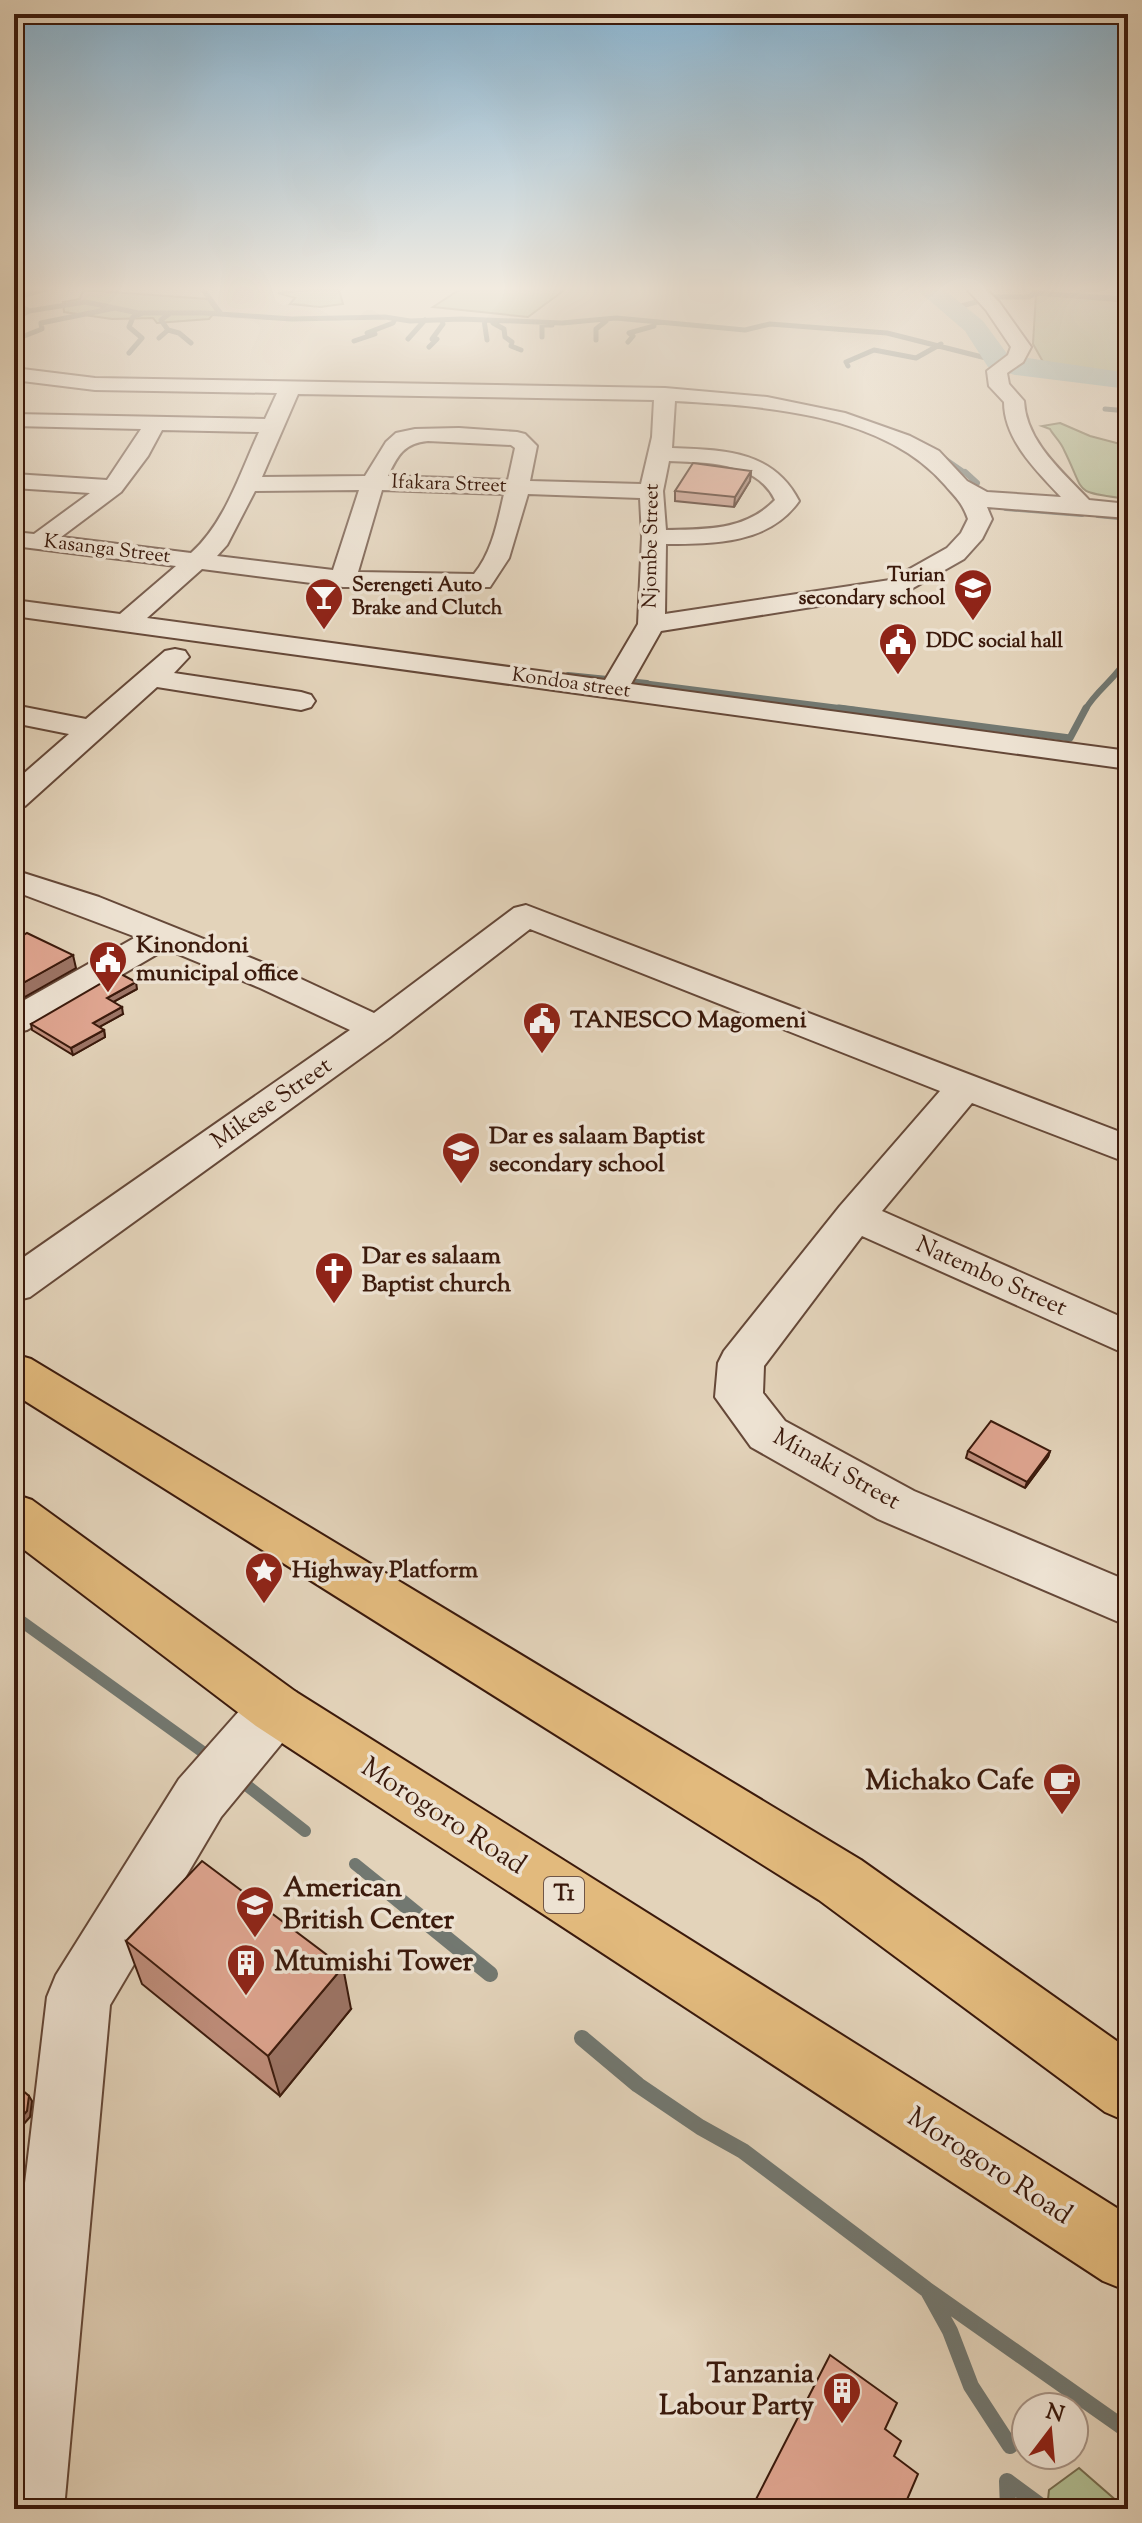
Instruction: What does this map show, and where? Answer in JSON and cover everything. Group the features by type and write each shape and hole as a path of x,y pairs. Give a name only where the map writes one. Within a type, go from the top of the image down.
{"highway":[{"path":"14,1371 840,1880 1128,2089"},
{"name":"Morogoro Road","path":"14,1514 276,1709 1128,2256"}],"street":[{"path":"126,623 199,562 224,530 282,406"},
{"name":"Njombe Street","path":"613,690 651,624 654,537 651,491 660,454 664,406"},
{"path":"778,406 863,426 932,457 957,486 971,494 1006,501 1128,511"},
{"path":"1014,406 1017,429 1082,506"},
{"path":"14,420 273,426"},
{"path":"39,542 113,487 137,456 156,422"},
{"path":"343,579 374,483 396,442 426,435 517,439 526,446 517,487"},
{"path":"654,537 732,534 761,524 787,501 784,490 764,472 751,466 697,456 660,454"},
{"path":"14,481 113,487"},
{"name":"Ifakara Street","path":"247,484 374,483 651,491"},
{"name":"Kasanga Street","path":"14,539 343,579 481,582 489,577 504,539 517,487"},
{"path":"651,624 897,587 916,575 939,567 966,543 980,519 971,494"},
{"name":"Kondoa street","path":"14,608 1128,760"},
{"path":"14,799 200,634"},
{"path":"153,678 301,701"},
{"path":"14,714 65,722 90,731"},
{"path":"14,880 87,904 161,937 273,980 377,1029"},
{"name":"Mikese Street","path":"14,1286 377,1029 526,915 965,1086"},
{"path":"14,1022 161,937"},
{"path":"965,1086 1128,1150"},
{"name":"Minaki Street","path":"965,1086 855,1216 741,1363 739,1397 768,1434 896,1505 1128,1604"},
{"name":"Natembo Street","path":"855,1216 1128,1339"},
{"path":"25,2509 23,2418 79,1997 200,1798 276,1709"}],"green space":[{"path":"1060,423 1090,436 1128,446 1128,499 1083,489 1061,444 1050,429 1042,426"},
{"path":"1075,2471 1082,2471 1126,2509 1047,2509 1049,2490"}],"building":[{"path":"693,463 751,471 735,497 675,491"},
{"path":"27,933 73,955 14,988 14,941"},
{"path":"119,973 136,982 107,998 122,1007 93,1023 104,1030 71,1048 31,1024"},
{"path":"991,1421 1050,1451 1027,1482 968,1451"},
{"path":"202,1861 343,1967 268,2056 126,1941"},
{"path":"14,2083 29,2096 27,2111 14,2126"},
{"name":"Tanzania Labour Party","path":"830,2355 897,2403 885,2429 901,2441 894,2456 918,2474 903,2509 751,2509"}],"waterway":[{"path":"1105,409 1128,411"},
{"path":"931,449 967,474"},
{"path":"965,472 977,483"},
{"path":"1006,508 1082,514"},
{"path":"1098,515 1128,518"},
{"path":"1085,710 1128,657"},
{"path":"568,675 647,683"},
{"path":"650,684 855,710"},
{"path":"839,708 1070,738 1086,708"},
{"path":"14,1616 214,1760"},
{"path":"236,1777 305,1831"},
{"path":"355,1864 391,1893"},
{"path":"388,1891 490,1974"},
{"path":"582,2038 638,2085 700,2127 743,2151 926,2289 1128,2431"},
{"path":"929,2293 950,2331 971,2386 1010,2446"},
{"path":"1008,2509 1007,2481 1045,2509"}],"place":[{"name":"Turian secondary school","path":"973,622"},
{"name":"Serengeti Auto Brake and Clutch","path":"324,631"},
{"name":"DDC social hall","path":"898,676"},
{"name":"Kinondoni municipal office","path":"108,994"},
{"name":"TANESCO Magomeni","path":"542,1055"},
{"name":"Dar es salaam Baptist secondary school","path":"461,1185"},
{"name":"Dar es salaam Baptist church","path":"334,1305"},
{"name":"Highway Platform","path":"264,1605"},
{"name":"Michako Cafe","path":"1062,1816"},
{"name":"American British Center","path":"255,1939"},
{"name":"Mtumishi Tower","path":"246,1997"},
{"name":"Tanzania Labour Party","path":"842,2425"}]}
